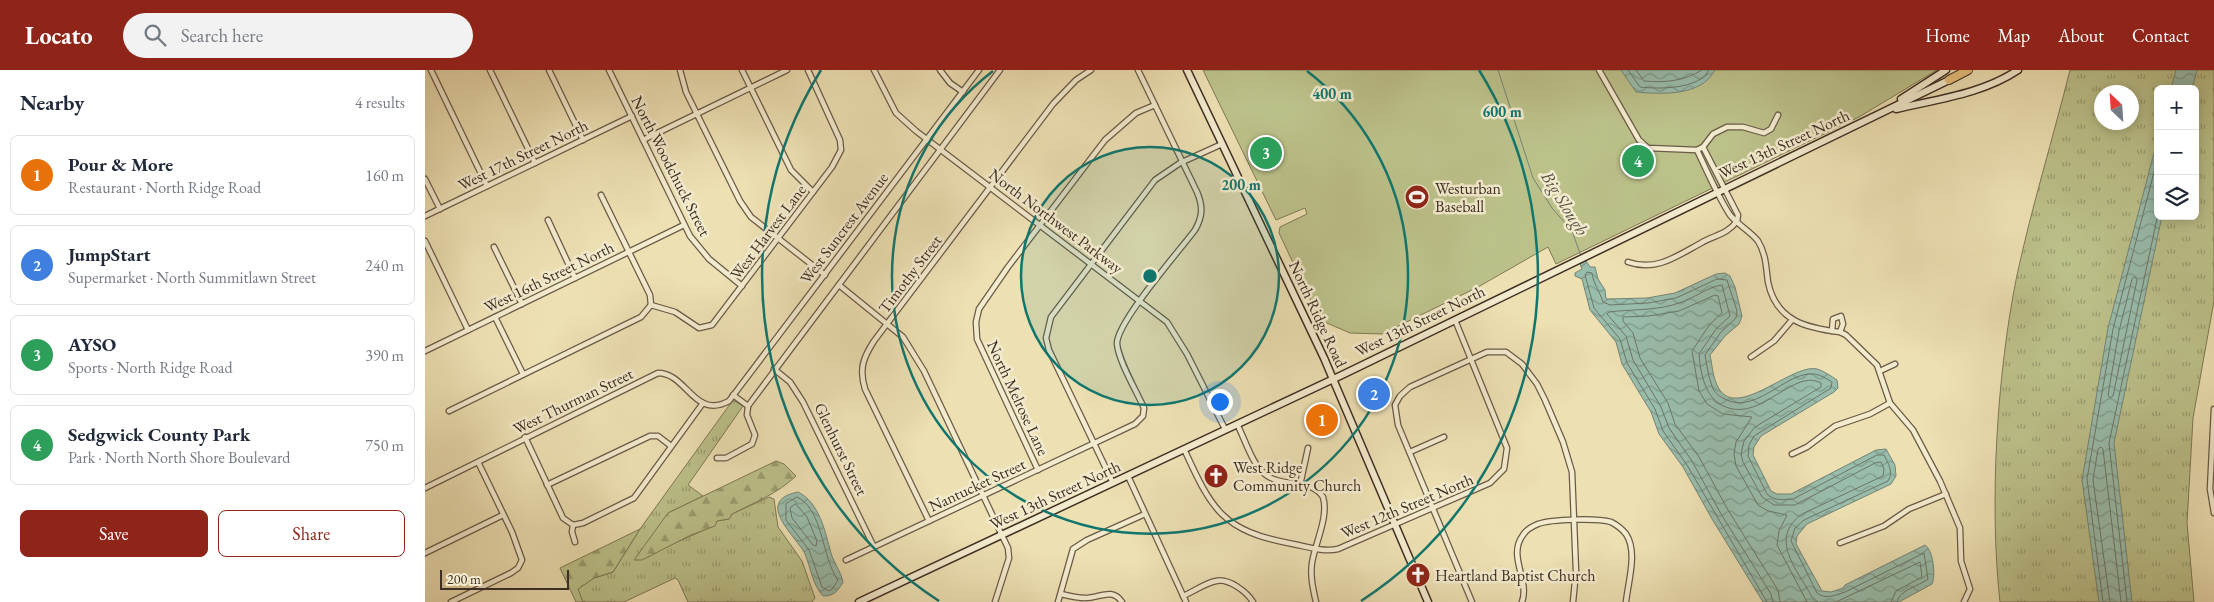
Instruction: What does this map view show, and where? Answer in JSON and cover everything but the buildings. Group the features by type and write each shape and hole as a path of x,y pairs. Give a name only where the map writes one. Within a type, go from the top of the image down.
{"highway":[{"path":"1949,80 1964,70"},
{"path":"1949,80 1968,70"}],"street":[{"path":"431,70 487,186"},
{"path":"490,70 535,163"},
{"path":"549,70 583,140"},
{"name":"North Woodchuck Street","path":"609,70 684,226 709,259 742,286"},
{"path":"680,70 686,92 740,201 751,217 825,275"},
{"path":"742,70 791,170 813,192"},
{"path":"643,140 787,70"},
{"name":"West Harvest Lane","path":"651,305 675,312 699,328 706,327 715,322 838,159 841,145 808,70"},
{"name":"North Northwest Parkway","path":"874,70 897,112 927,139 1167,322 1187,354 1225,429"},
{"path":"940,70 950,83 963,92"},
{"name":"West Suncrest Avenue","path":"703,403 718,406 729,401 979,70"},
{"path":"717,458 726,458 752,444 755,435 747,415 748,406 1000,70"},
{"name":"Timothy Street","path":"929,521 861,377 863,358 1053,104 1076,80 1091,70"},
{"path":"1138,70 1201,201 1200,221 1140,301"},
{"name":"North Ridge Road","path":"1187,70 1334,379 1428,602"},
{"path":"1599,70 1643,144 1657,150 1675,148 1697,150 1703,147 1713,134 1727,127 1743,127 1764,133 1771,129 1778,115"},
{"name":"West 13th Street North","path":"1883,112 1946,70"},
{"name":"West 13th Street North","path":"1883,112 1973,91 1992,85 2018,70"},
{"name":"West 13th Street North","path":"863,601 1334,379 1717,191 1949,80"},
{"name":"North Melrose Lane","path":"1038,470 977,339 976,322 985,298 1105,140 1136,113 1155,104"},
{"name":"West 17th Street North","path":"425,216 632,116"},
{"path":"1113,482 1049,350 1046,338 1051,317 1155,180 1183,162 1222,144"},
{"path":"1628,262 1640,266 1654,265 1672,260 1702,242 1727,232 1737,221 1738,215 1703,147"},
{"path":"1697,150 1731,216 1752,234 1761,248 1773,296 1792,320 1809,327 1840,332 1874,360 1881,371 1890,403 1913,430 1946,494 1960,528 1961,561 1970,589 1965,601"},
{"path":"425,179 440,209"},
{"path":"449,410 641,317 651,305 650,295 601,195"},
{"path":"548,220 575,278"},
{"name":"West 16th Street North","path":"425,352 684,226"},
{"path":"425,241 468,330"},
{"path":"494,247 522,304"},
{"path":"839,285 903,337 924,370 1002,535 1009,558 995,602"},
{"name":"Nantucket Street","path":"846,560 1135,424 1143,416 1144,408 1117,345 1117,337 1140,301"},
{"path":"1832,331 1833,320 1841,316 1843,324 1840,332"},
{"path":"495,317 523,374"},
{"path":"1455,320 1470,358"},
{"path":"1751,357 1774,341 1792,320"},
{"path":"1472,602 1395,417 1397,401 1410,387 1470,358 1493,351 1506,352 1522,364 1537,384 1563,442 1574,488 1576,570 1573,602"},
{"name":"West 12th Street North","path":"1184,449 1210,501 1229,522 1242,530 1271,539 1316,549 1338,549 1432,506 1491,483 1502,472 1508,454 1505,441 1470,358"},
{"path":"1881,371 1895,364"},
{"name":"Glenhurst Street","path":"774,369 789,382 803,402 874,547"},
{"name":"West Thurman Street","path":"425,488 479,464 525,437 658,374 669,376 703,403"},
{"path":"733,395 748,406"},
{"path":"525,437 563,518 573,525 583,523 634,498 703,403"},
{"path":"1792,454 1807,447 1835,426 1870,414 1890,403"},
{"path":"2214,408 2210,489 2214,513"},
{"path":"1237,424 1261,471 1272,479 1316,488 1324,500 1312,574 1316,602"},
{"path":"547,485 650,436 658,436 671,446"},
{"path":"1410,452 1444,437"},
{"path":"1300,485 1308,448"},
{"path":"451,602 518,568 522,556 479,464"},
{"path":"1127,476 1186,602"},
{"path":"1840,543 1878,529 1909,509 1946,494"},
{"path":"1057,602 1061,594 1073,549 1087,540 1145,514"},
{"path":"425,552 503,515"},
{"path":"1522,602 1523,591 1517,551 1522,536 1537,524 1575,521 1609,522 1622,530 1631,547 1626,602"},
{"path":"573,525 572,532 575,542"},
{"path":"1183,596 1216,581 1222,581 1243,590 1253,602"},
{"path":"1061,594 1088,598 1108,593 1119,596 1122,602"}],"green space":[{"path":"1203,70 1937,70 1859,117 1556,264 1548,247 1478,287 1382,334 1350,333 1320,320 1279,233 1280,227 1307,214 1305,208 1276,220"},
{"path":"2070,70 2214,70 2214,301 2193,418 2187,523 2194,602 2000,602 1995,523 1995,481 2000,395 2010,313 2017,275"},
{"path":"733,400 743,406 688,485 703,496 668,513 648,557 706,529 717,521 729,519 732,514 769,497 774,499 778,527 802,561 815,598 812,602 688,602 678,580 675,578 624,602 583,602 577,589 594,578 613,572 640,529"},
{"path":"776,461 784,464 796,476 781,488 732,514 729,519 717,521 715,526 691,535 642,560 634,560 668,513"},
{"path":"640,529 613,572 594,578 578,589 583,602 576,602 560,568"}],"water":[{"path":"1621,70 1715,70 1709,79 1690,89 1680,92 1657,93 1636,92"},
{"path":"2176,70 2197,70 2193,85 2172,85"},
{"path":"2154,153 2154,220 2161,220 2114,443 2132,602 2099,602 2082,480 2108,328"},
{"path":"1586,261 1590,267 1595,267 1598,279 1605,290 1606,299 1647,298 1675,293 1716,274 1725,273 1730,276 1735,287 1742,316 1739,324 1725,336 1710,355 1717,385 1725,395 1736,398 1749,395 1793,374 1806,370 1817,369 1837,380 1838,388 1834,392 1761,436 1754,447 1753,455 1771,491 1777,494 1791,494 1876,450 1886,449 1895,465 1896,476 1891,484 1807,524 1797,536 1796,544 1822,591 1831,592 1843,588 1845,585 1925,545 1930,552 1933,563 1934,575 1932,584 1899,602 1763,602 1712,519 1683,467 1659,434 1651,412 1622,364 1616,342 1590,310 1582,279 1575,276 1575,273 1582,269 1580,264"},
{"path":"798,492 812,503 817,511 824,527 832,557 842,578 843,582 839,588 830,595 823,596 819,591 805,554 788,530 778,511 779,503 785,497"}],"waterway":[{"name":"Big Slough","path":"1498,70 1533,178 1552,208 1572,231 1581,256"}],"place":[{"name":"AYSO","path":"1266,153"},
{"name":"Sedgwick County Park","path":"1638,161"},
{"name":"Westurban Baseball","path":"1417,197"},
{"name":"JumpStart","path":"1374,394"},
{"name":"Pour & More","path":"1322,420"},
{"name":"West Ridge Community Church","path":"1216,476"},
{"name":"Heartland Baptist Church","path":"1418,575"}]}
